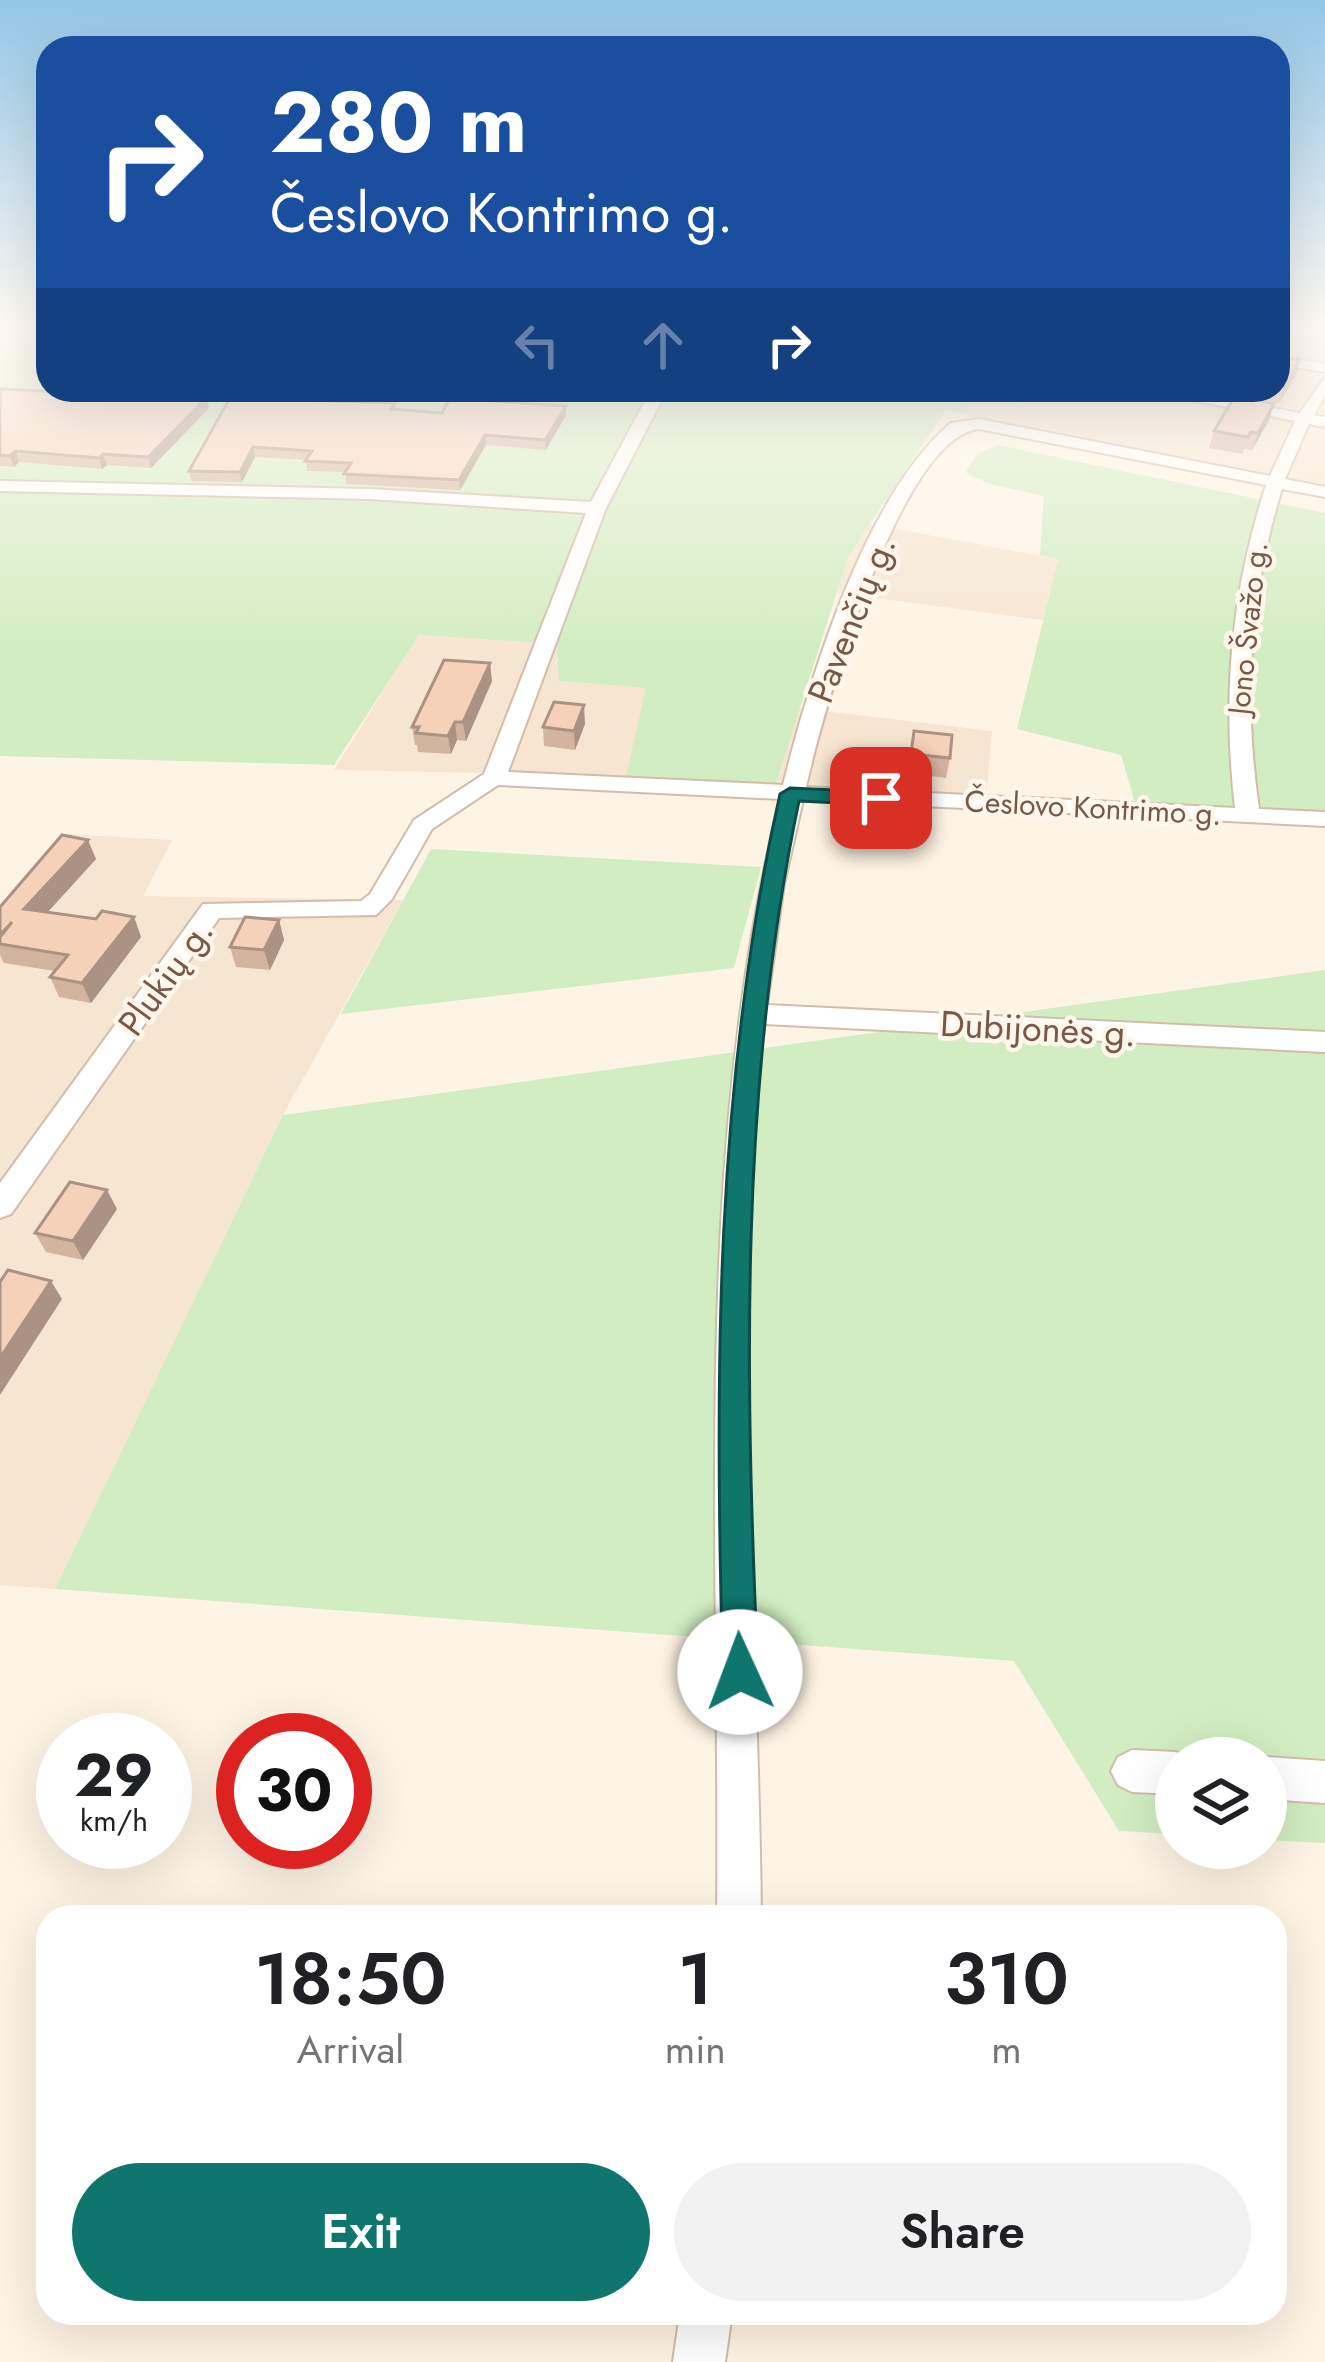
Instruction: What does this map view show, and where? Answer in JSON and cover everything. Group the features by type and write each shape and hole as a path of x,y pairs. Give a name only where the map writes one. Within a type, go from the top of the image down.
{"street":[{"path":"494,778 597,508 635,436"},
{"name":"Pavenčių g.","path":"739,1905 742,1720 733,1483 736,1229 752,1014 768,894 790,794 833,643 859,580 919,468 945,436"},
{"name":"Pavenčių g.","path":"1032,436 1272,481"},
{"name":"Jono Švažo g.","path":"1248,816 1237,748 1243,622 1249,574 1272,481 1293,436"},
{"path":"1272,481 1325,492"},
{"path":"0,486 369,494 597,508"},
{"name":"Česlovo Kontrimo g.","path":"494,778 1325,819"},
{"name":"Plukių g.","path":"0,1206 212,910 367,909 380,899 422,825 494,778"},
{"name":"Dubijonės g.","path":"752,1014 1325,1042"},
{"path":"1132,1771 1155,1772"},
{"path":"1287,1779 1325,1782"},
{"path":"699,2362 704,2325"}],"shaded area":[{"path":"1006,436 1325,436 1325,498"},
{"path":"870,524 1058,559 1043,620 836,593 848,557"},
{"path":"418,635 558,644 560,681 647,688 626,776 334,770"},
{"path":"800,708 992,731 986,800 776,784"},
{"path":"69,834 172,840 143,896 403,900 283,1115 55,1589 0,1585 0,913"}],"green space":[{"path":"0,436 929,436 848,557 776,784 626,776 646,688 559,681 557,644 419,635 334,765 0,756"},
{"path":"998,445 1325,513 1325,811 1135,803 1121,755 1017,729 1058,559 1040,555 1044,496 989,484 965,472 978,453"},
{"path":"431,849 761,867 734,968 341,1014"},
{"path":"1325,970 1325,1843 1287,1841 1287,1737 1155,1737 1155,1833 1119,1831 1014,1661 55,1589 283,1115"}],"building":[{"path":"0,436 168,436 148,457 16,451 0,455"},
{"path":"209,436 484,436 459,480 344,474 351,463 305,461 312,451 253,447 240,472 189,471"},
{"path":"444,660 490,663 463,722 455,722 448,736 416,733 419,727 412,727"},
{"path":"554,702 584,705 574,731 543,727"},
{"path":"914,731 952,735 950,758 911,754"},
{"path":"62,835 88,840 24,909 96,919 102,911 134,917 82,983 50,977 68,955 0,944 12,922 0,935 0,907"},
{"path":"245,917 279,920 264,950 230,947"},
{"path":"70,1182 107,1190 73,1241 35,1233"},
{"path":"8,1270 51,1281 0,1358 0,1282"}],"route":[{"path":"740,1672 733,1483 736,1229 752,1014 768,894 790,794 881,798"}]}
